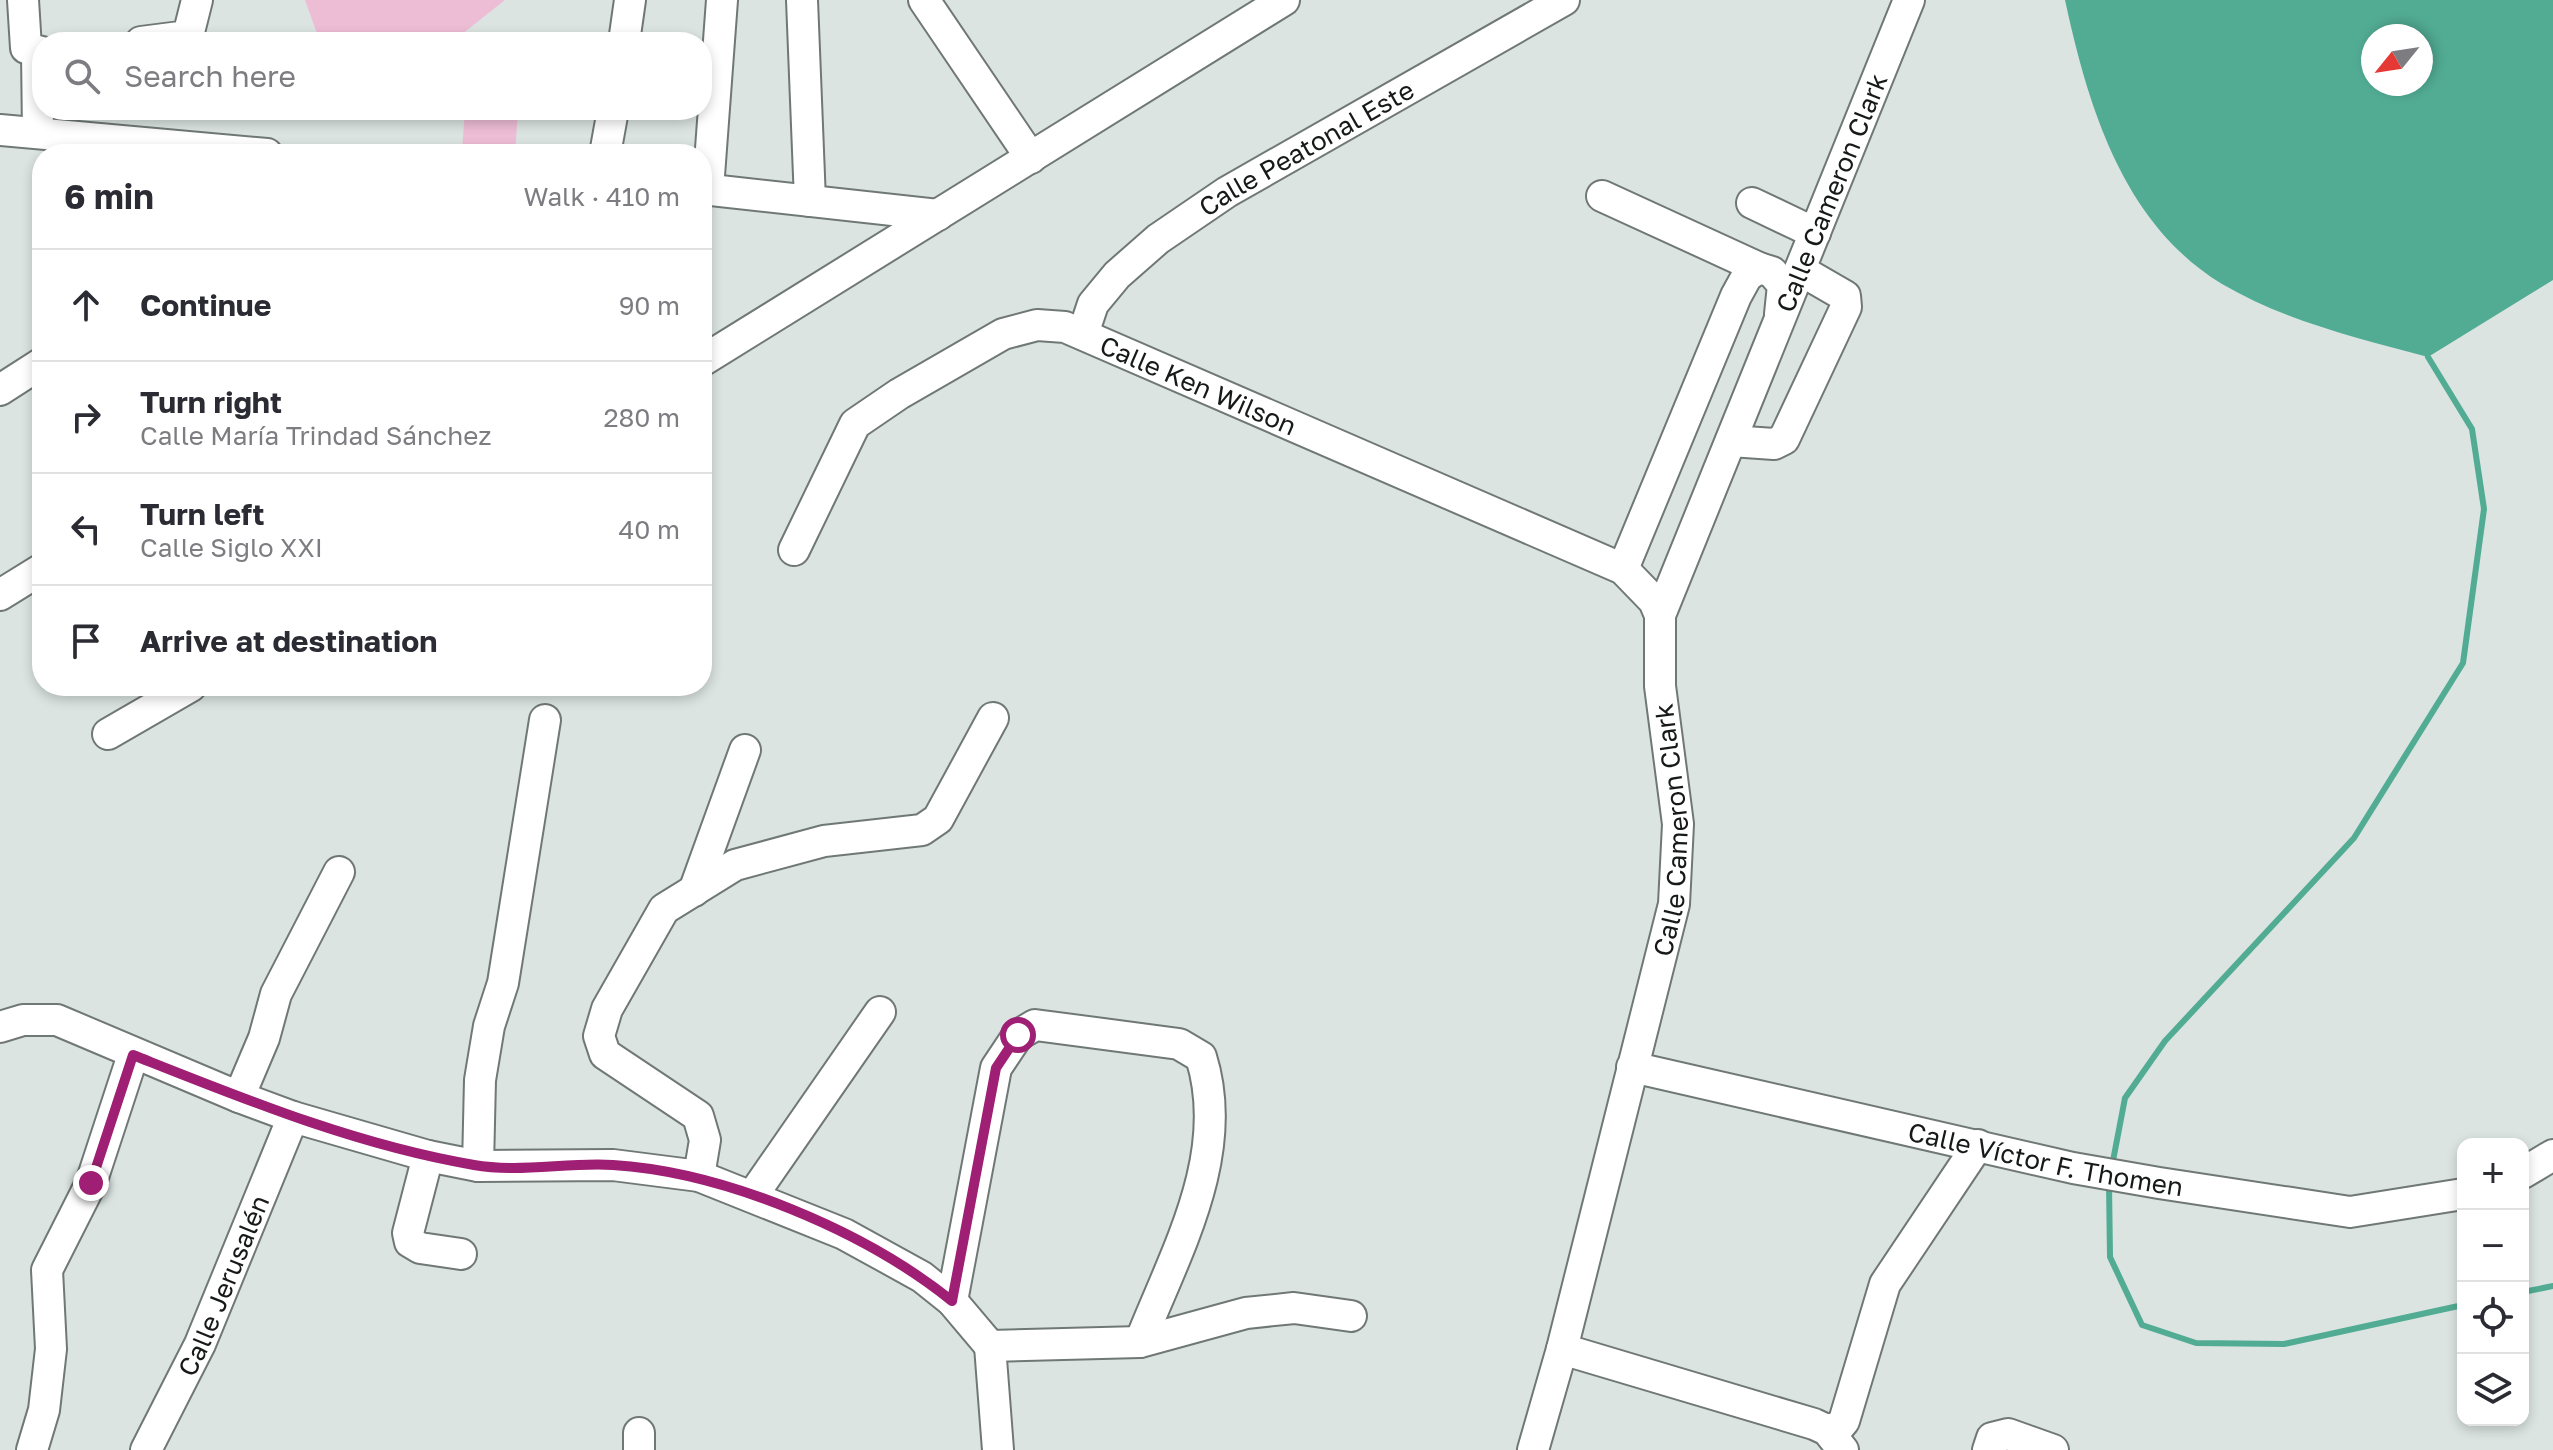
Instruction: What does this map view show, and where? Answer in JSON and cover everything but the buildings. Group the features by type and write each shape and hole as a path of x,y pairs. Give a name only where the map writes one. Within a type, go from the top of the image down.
{"street":[{"path":"23,0 24,43 32,51"},
{"path":"189,32 197,0"},
{"path":"625,32 630,0"},
{"path":"712,111 722,0"},
{"path":"802,0 810,201"},
{"path":"924,0 1031,158"},
{"path":"712,355 1284,0"},
{"name":"Calle Peatonal Este","path":"1083,334 1093,304 1117,275 1158,239 1227,192 1564,0"},
{"name":"Calle Cameron Clark","path":"1533,1450 1562,1349 1674,904 1678,824 1660,686 1660,615 1909,0"},
{"path":"52,120 56,141"},
{"path":"607,144 611,120"},
{"path":"709,144 711,120"},
{"path":"0,130 56,141 105,144"},
{"path":"712,190 938,215"},
{"path":"1602,196 1772,272 1783,285 1779,324"},
{"path":"1752,203 1815,233"},
{"path":"1623,569 1736,296 1747,276 1759,268"},
{"path":"1731,441 1774,444 1784,439 1846,307 1845,296 1837,289 1800,270"},
{"name":"Calle Ken Wilson","path":"794,550 855,424 899,394 1003,334 1037,325 1065,327 1623,569 1644,589 1660,615"},
{"path":"0,390 32,369"},
{"path":"0,595 32,575"},
{"path":"108,734 174,696"},
{"path":"699,1176 705,1140 698,1116 674,1097 605,1054 599,1036 607,1009 664,909 735,865 824,841 922,830 938,819 993,718"},
{"path":"478,1166 480,1080 489,1026 503,983 545,720"},
{"path":"694,891 745,750"},
{"path":"239,1097 264,1038 276,994 339,872"},
{"path":"753,1195 880,1012"},
{"path":"0,1027 23,1020 57,1020 133,1055 293,1117 428,1156 478,1166 613,1165 699,1176 753,1195 844,1234 922,1277 952,1301 990,1346 998,1450"},
{"path":"952,1301 996,1068 1018,1035 1035,1025 1179,1044 1201,1057 1211,1088 1212,1132 1199,1191 1140,1342"},
{"path":"32,1450 44,1410 51,1349 47,1270 91,1183 133,1055"},
{"name":"Calle Víctor F. Thomen","path":"1632,1067 2073,1168 2159,1183 2350,1212 2457,1195"},
{"name":"Calle Jerusalén","path":"146,1450 200,1344 293,1117"},
{"path":"1562,1349 1835,1440 1844,1421 1885,1284 1978,1145"},
{"path":"2529,1169 2553,1155"},
{"path":"428,1156 408,1233 410,1242 420,1248 461,1254"},
{"path":"990,1346 1140,1342 1246,1313 1294,1308 1351,1316"},
{"path":"1988,1450 1992,1438 2008,1434 2053,1450"}],"shaded area":[{"path":"305,0 505,0 465,32 316,32"},
{"path":"2065,0 2553,0 2553,280 2428,357 2322,327 2271,308 2222,284 2188,259 2159,229 2135,196 2115,159 2085,81"},
{"path":"464,120 517,120 516,144 463,144"}],"waterway":[{"path":"2112,1166 2125,1098 2165,1041 2354,838 2463,663 2484,509 2472,429 2428,357"},
{"path":"2109,1184 2110,1257 2142,1325 2196,1343 2284,1344 2457,1306"},
{"path":"2529,1291 2553,1286"}],"route":[{"path":"91,1183 133,1055 293,1117 428,1156 478,1166 613,1165 699,1176 753,1195 844,1234 922,1277 952,1301 969,1198 996,1068 1007,1047 1018,1035"}]}
